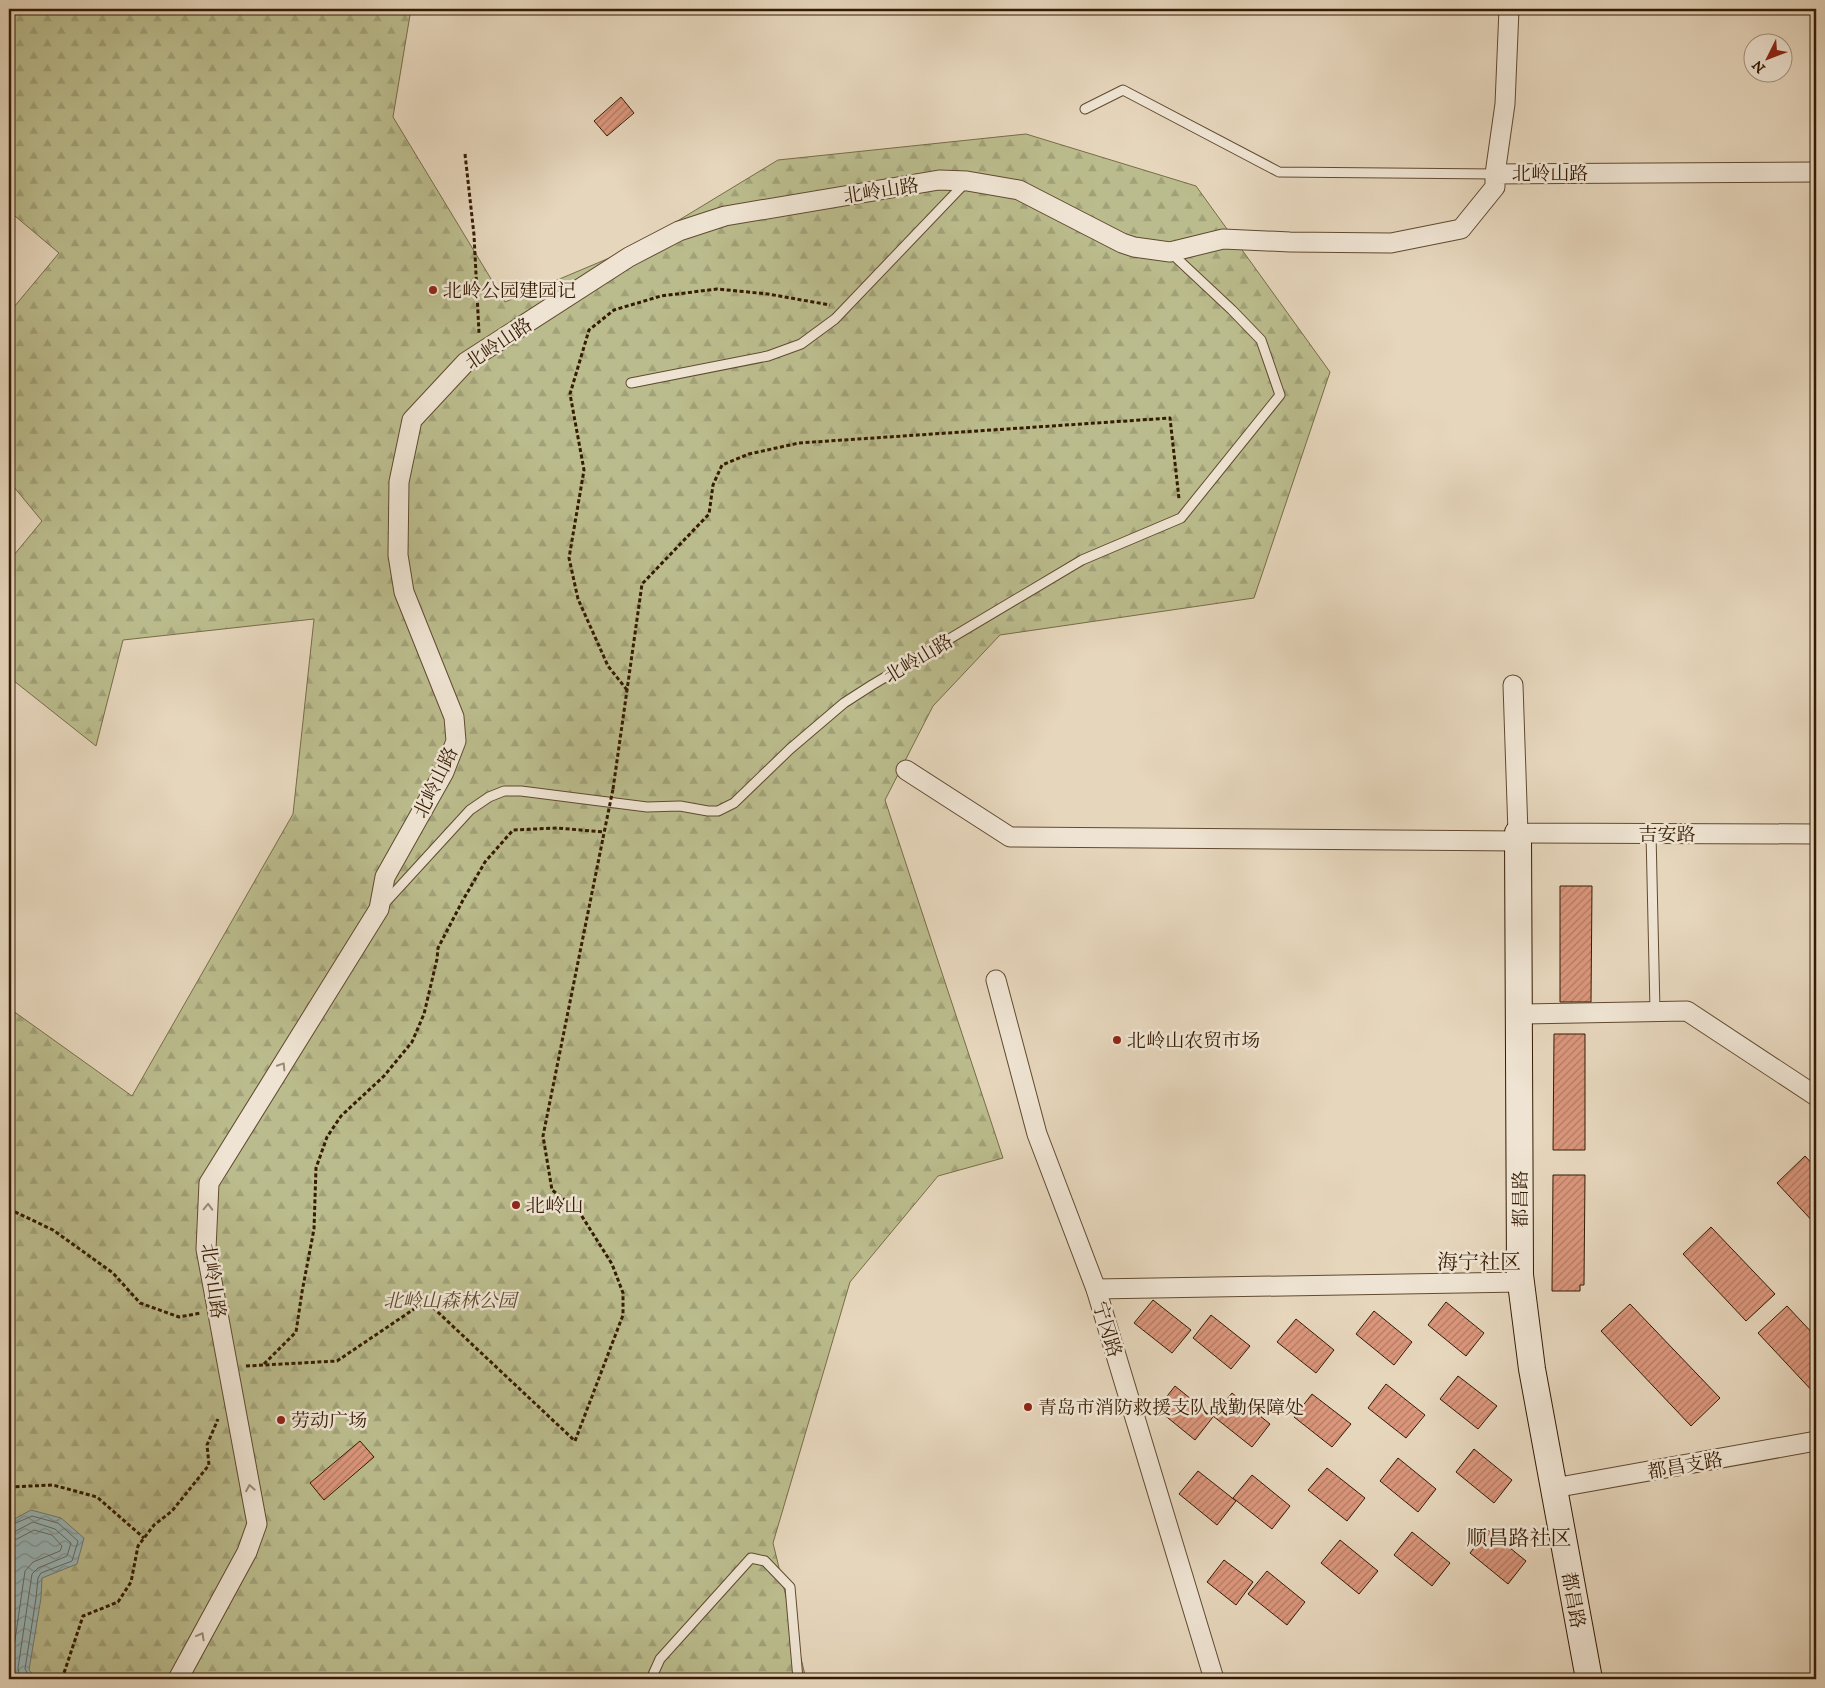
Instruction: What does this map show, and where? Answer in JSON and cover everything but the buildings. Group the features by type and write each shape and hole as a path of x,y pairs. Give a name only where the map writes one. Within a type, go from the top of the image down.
{"street":[{"path":"1495,174 1505,104 1509,9"},
{"name":"北岭山路","path":"178,1679 247,1552 257,1524 206,1249 209,1184 379,909 385,877 444,772 456,741 454,717 404,592 398,555 399,482 412,420 466,362 629,258 680,231 725,216 939,180 967,181 1019,190 1122,243 1134,247 1170,252 1223,239 1391,243 1462,229 1494,187 1495,174 1816,172"},
{"path":"1513,685 1518,837"},
{"name":"吉安路","path":"906,770 1010,837 1518,837 1651,834 1816,834"},
{"name":"都昌路","path":"1518,837 1521,1282 1532,1369 1589,1679"},
{"name":"宁冈路","path":"996,980 1037,1134 1096,1289 1214,1679"},
{"path":"1519,1014 1687,1011 1816,1096"},
{"path":"1096,1289 1521,1282"},
{"name":"都昌支路","path":"1554,1488 1816,1441"}],"lane":[{"path":"1084,109 1123,90 1279,172 1495,174"},
{"path":"631,383 768,356 801,344 835,319 967,181"},
{"name":"北岭山路","path":"379,909 470,810 490,797 504,791 521,791 647,807 680,806 718,811 734,803 790,749 844,703 872,685 1082,560 1182,518 1280,395 1261,340 1170,252"},
{"path":"1651,834 1655,1011"},
{"path":"651,1679 660,1659 751,1558 765,1561 790,1587 798,1679"}],"path":[{"path":"465,154 474,235 479,340 466,362"},
{"path":"627,691 608,666 578,599 569,558 584,470 570,394 589,330 614,310 661,296 717,289 816,301 845,308"},
{"path":"228,1366 337,1361 426,1301 575,1441 623,1315 623,1293 612,1264 578,1210 552,1190 543,1136 613,789 642,584 709,514 713,485 722,465 749,454 799,443 1170,418 1182,518"},
{"path":"264,1365 296,1332 314,1229 316,1168 327,1137 341,1116 384,1076 412,1042 424,1014 438,948 462,900 486,862 513,830 557,828 604,832"},
{"path":"9,1209 53,1230 113,1273 140,1303 179,1317 217,1310"},
{"path":"62,1679 83,1616 118,1602 131,1582 138,1546 154,1525 172,1511 209,1465 207,1445 233,1392"},
{"path":"9,1487 53,1485 97,1497 144,1538"}],"green space":[{"name":"北岭山森林公园","path":"9,9 411,9 393,117 505,302 633,248 778,160 1026,134 1196,186 1330,372 1254,598 1000,635 933,706 885,800 1003,1158 938,1176 850,1282 773,1543 806,1679 9,1679 9,1008 132,1096 293,814 314,619 123,640 96,746 9,677 9,561 42,521 9,481 9,313 59,253 9,211"}],"water":[{"path":"31,1510 61,1518 84,1538 77,1564 42,1578 41,1598 29,1670 37,1679 9,1679 9,1522"}],"place":[{"name":"北岭公园建园记","path":"433,290"},
{"name":"北岭山农贸市场","path":"1117,1040"},
{"name":"北岭山","path":"516,1205"},
{"name":"青岛市消防救援支队战勤保障处","path":"1028,1407"},
{"name":"劳动广场","path":"281,1420"}],"district":[{"name":"海宁社区","path":"1479,1262"},
{"name":"顺昌路社区","path":"1519,1538"}]}
